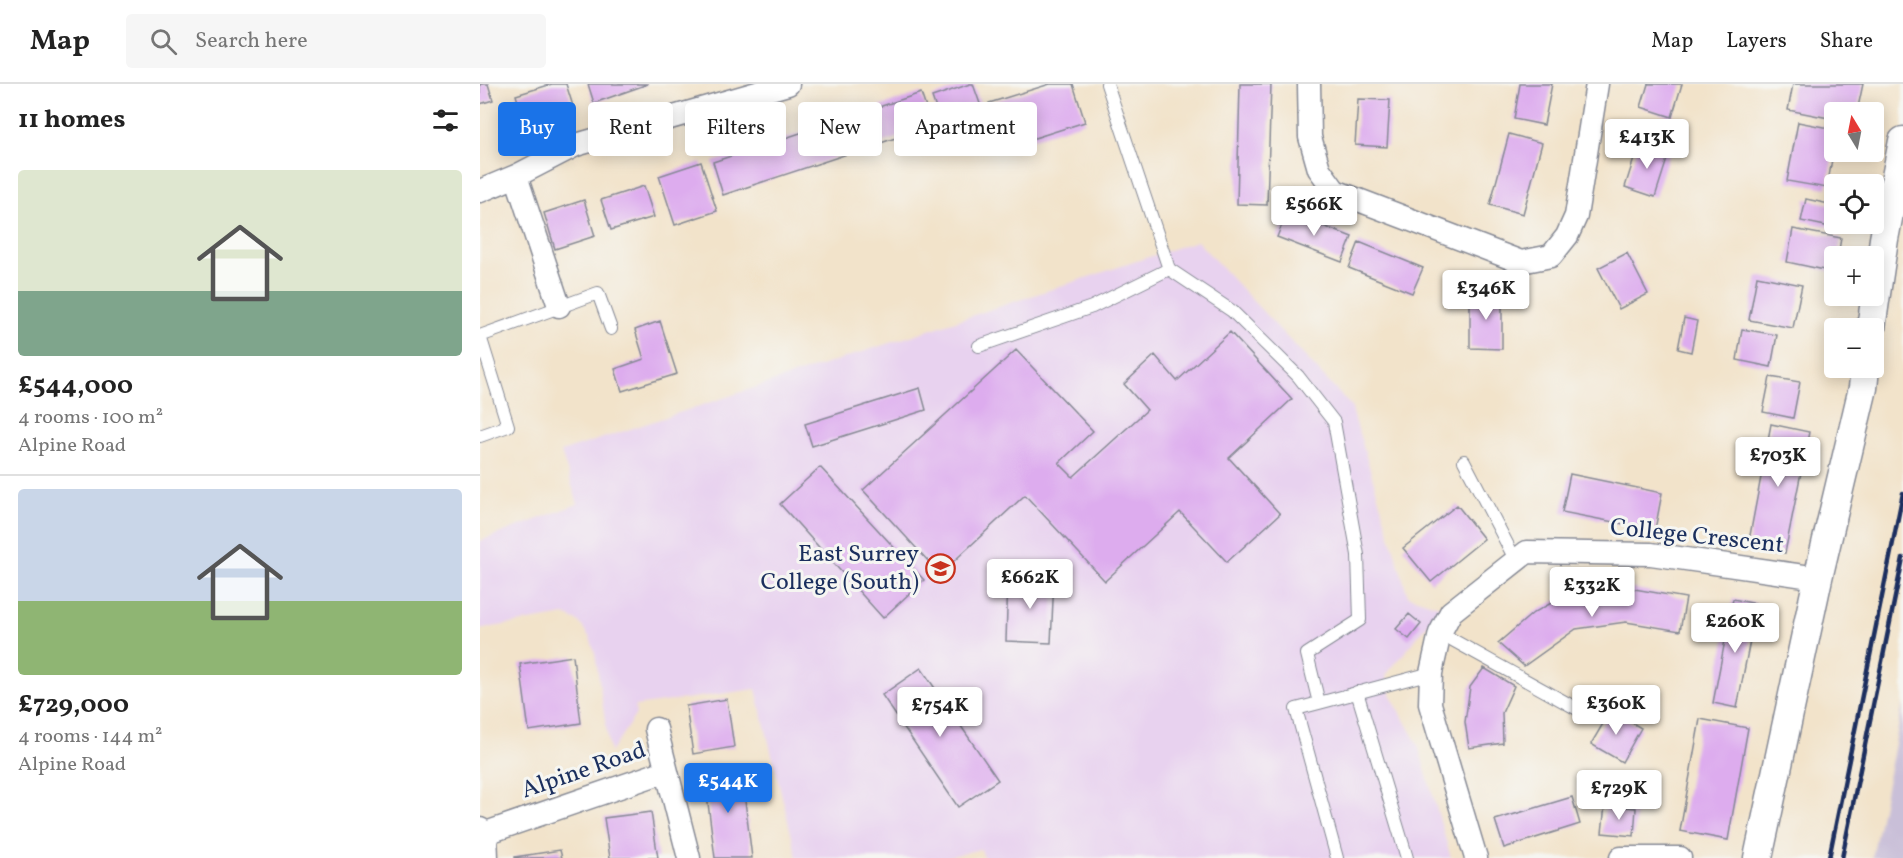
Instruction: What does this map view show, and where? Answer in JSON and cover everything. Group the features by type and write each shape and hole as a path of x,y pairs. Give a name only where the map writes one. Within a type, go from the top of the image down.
{"street":[{"path":"480,191 576,146 788,84"},
{"path":"1309,84 1310,137 1319,169 1335,191 1521,262 1551,256 1567,236 1576,216 1598,84"},
{"path":"1874,318 1894,241 1903,141"},
{"path":"516,176 559,306"},
{"path":"1758,858 1864,378"},
{"name":"College Crescent","path":"1476,858 1430,704 1431,673 1440,633 1451,612 1527,552 1651,554 1818,578"},
{"name":"Alpine Road","path":"656,729 689,858"},
{"name":"Alpine Road","path":"487,858 483,831 666,771"},
{"path":"1621,858 1680,858"}],"lane":[{"path":"1107,84 1169,269 1232,311 1298,376 1334,422 1358,555 1360,621 1307,654 1319,703"},
{"path":"979,346 1092,307 1169,269"},
{"path":"480,436 508,426 480,336 598,293 611,329"},
{"path":"1464,460 1516,561"},
{"path":"1440,633 1581,711 1619,698 1642,707"},
{"path":"1336,858 1296,709 1431,673"},
{"path":"1357,692 1407,858"}],"shaded area":[{"name":"East Surrey College (South)","path":"1197,241 1351,406 1408,596 1442,607 1386,675 1391,696 1418,745 1451,858 984,858 981,849 943,858 797,858 756,689 635,706 636,714 610,753 595,653 590,638 579,622 565,615 480,629 480,541 578,504 561,452"},
{"path":"1903,704 1903,858 1872,858"}],"building":[{"path":"480,84 488,84 493,100 480,104"},
{"path":"552,84 566,84 572,102 518,102 516,95"},
{"path":"588,84 648,84 597,102 594,102"},
{"path":"973,84 979,102 934,102 932,97"},
{"path":"1050,84 1073,84 1085,122 1037,137 1037,102 992,102"},
{"path":"1240,84 1271,84 1267,205 1237,204"},
{"path":"1520,84 1552,84 1544,125 1514,119"},
{"path":"1648,84 1682,84 1672,117 1641,107"},
{"path":"1793,84 1863,84 1859,102 1824,102 1824,117 1788,110"},
{"path":"921,93 924,102 894,102 894,139 882,143 882,106"},
{"path":"1358,99 1390,100 1387,147 1355,145"},
{"path":"1798,122 1824,127 1824,162 1832,162 1829,174 1824,174 1824,187 1787,181"},
{"path":"798,134 798,156 841,156 723,195 713,162 731,156 786,156 786,138"},
{"path":"1509,134 1542,143 1523,214 1490,205"},
{"path":"1639,143 1669,153 1655,197 1625,187"},
{"path":"701,162 717,211 675,225 659,176"},
{"path":"644,186 654,217 611,230 601,200"},
{"path":"1806,199 1824,203 1824,226 1801,221"},
{"path":"584,200 595,236 555,249 544,213"},
{"path":"1287,212 1352,237 1342,262 1277,237"},
{"path":"1793,229 1841,238 1840,246 1824,246 1824,270 1787,262"},
{"path":"1359,242 1423,268 1412,293 1349,268"},
{"path":"1627,253 1648,294 1619,309 1598,268"},
{"path":"1757,276 1802,285 1793,328 1749,320"},
{"path":"1470,293 1502,293 1502,349 1470,348"},
{"path":"1684,318 1697,321 1691,352 1678,349"},
{"path":"660,321 677,374 622,391 615,369 644,359 635,330"},
{"path":"1742,329 1777,335 1771,367 1737,360"},
{"path":"1230,332 1292,399 1229,458 1280,514 1227,562 1180,512 1105,581 1025,495 940,574 863,490 1016,350 1093,431 1059,463 1073,477 1147,410 1124,384 1155,355 1177,381"},
{"path":"1770,377 1800,382 1793,418 1763,412"},
{"path":"920,388 926,410 812,446 805,424"},
{"path":"1771,424 1809,432 1785,553 1748,546"},
{"path":"820,467 924,580 883,618 780,504"},
{"path":"1570,474 1662,493 1655,530 1562,512"},
{"path":"1457,505 1484,539 1431,582 1403,548"},
{"path":"1008,577 1054,579 1051,643 1006,641"},
{"path":"1604,587 1629,588 1686,598 1680,631 1626,622 1576,629 1524,666 1498,643 1533,613 1555,601 1579,592"},
{"path":"1733,599 1757,604 1737,708 1713,703"},
{"path":"1409,614 1421,624 1409,639 1396,629"},
{"path":"573,656 581,723 529,731 520,664"},
{"path":"921,668 998,780 958,807 882,695"},
{"path":"1484,668 1514,686 1502,713 1503,743 1469,748 1465,722 1470,687"},
{"path":"727,699 734,747 693,754 686,706"},
{"path":"1611,710 1641,728 1622,762 1591,744"},
{"path":"1700,719 1748,728 1728,840 1680,831"},
{"path":"741,768 752,858 715,858 704,772"},
{"path":"1572,797 1580,824 1504,848 1495,820"},
{"path":"1605,805 1636,808 1634,836 1602,833"},
{"path":"651,812 658,858 610,858 604,818"},
{"path":"560,850 562,858 515,858 515,857"}],"railway":[{"path":"1829,858 1903,493"},
{"path":"1842,858 1903,558"}],"place":[{"name":"East Surrey College (South)","path":"940,569"}]}
